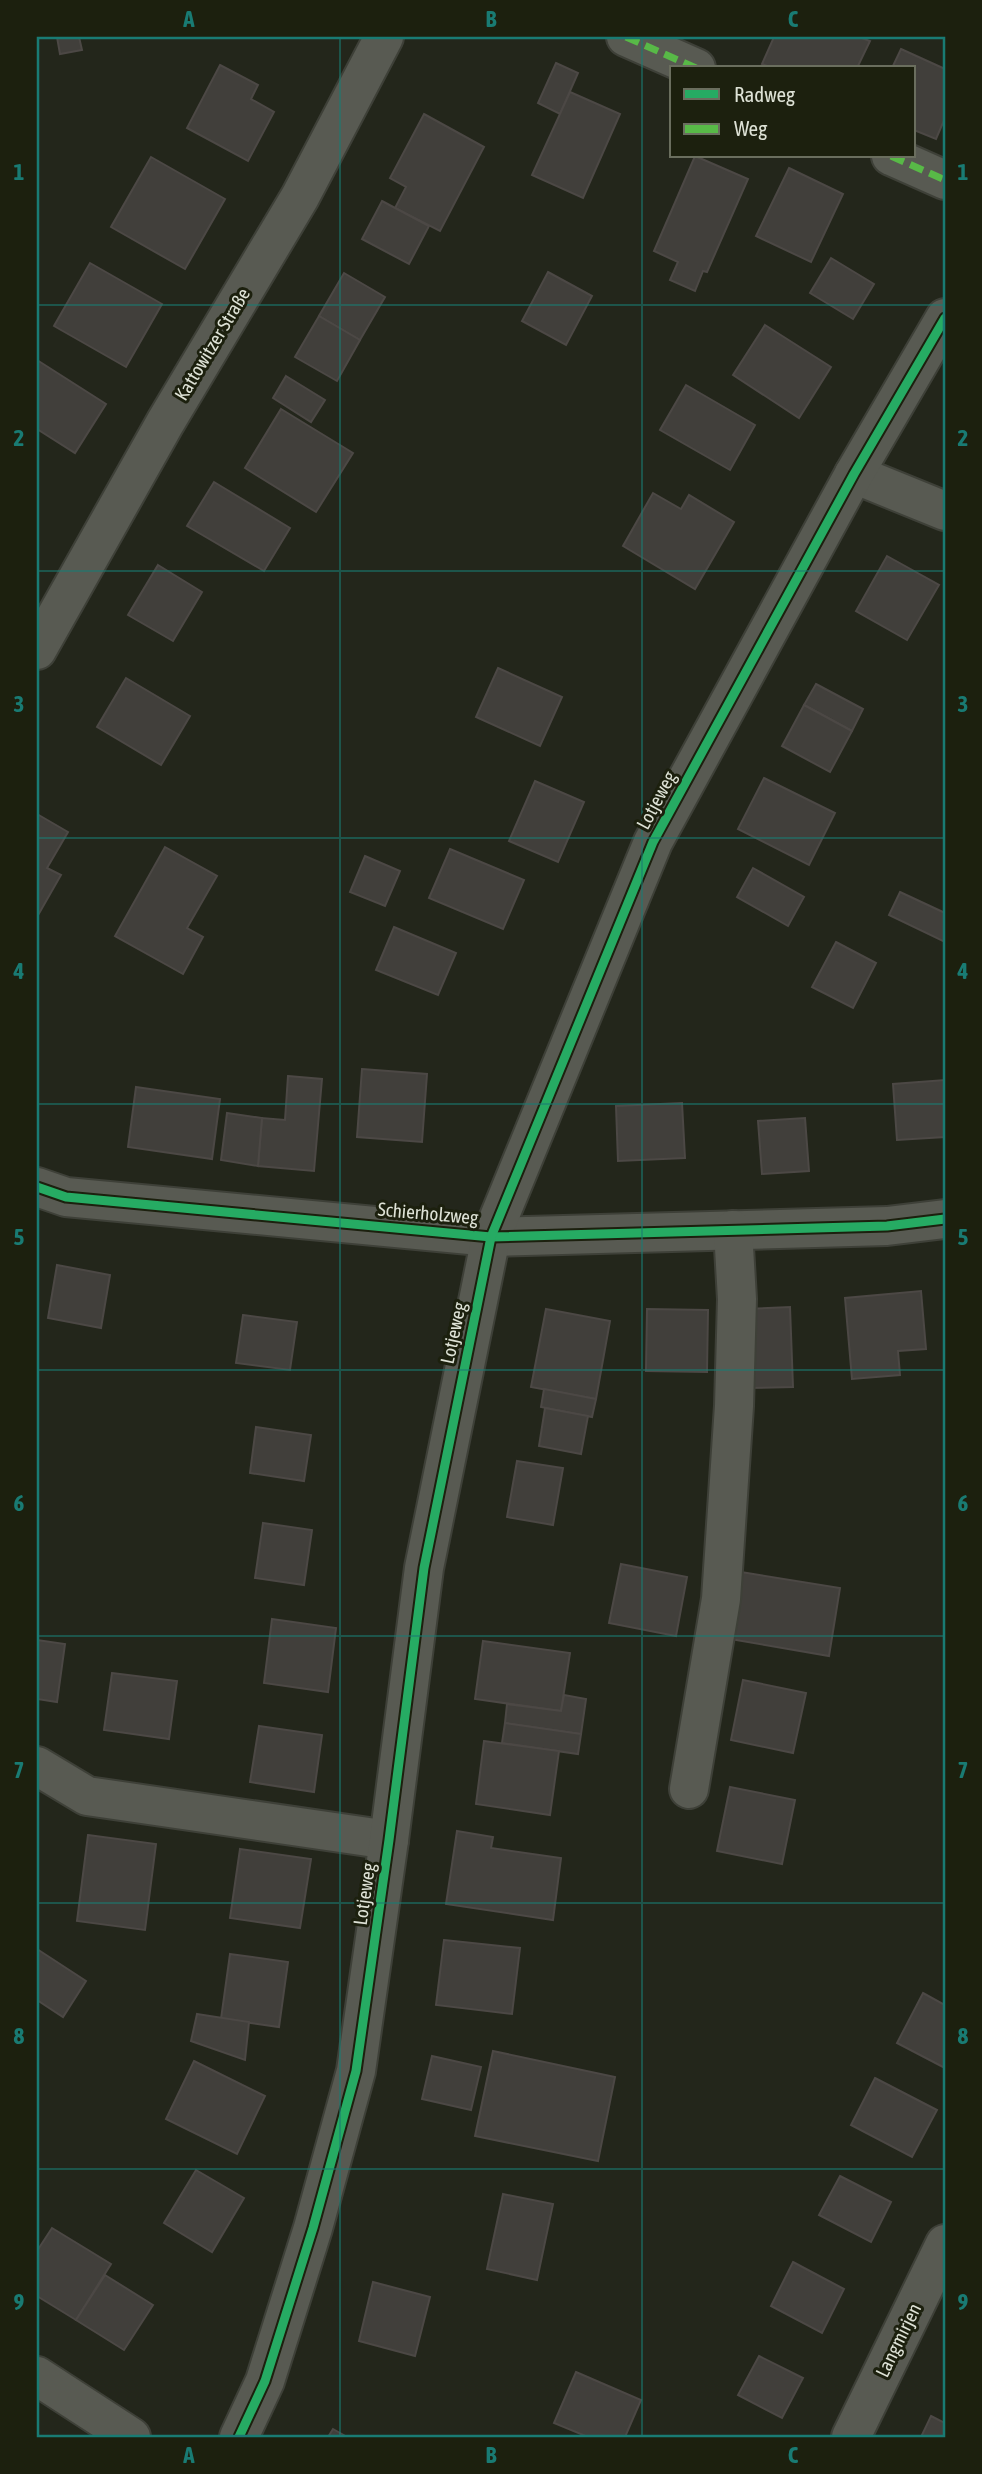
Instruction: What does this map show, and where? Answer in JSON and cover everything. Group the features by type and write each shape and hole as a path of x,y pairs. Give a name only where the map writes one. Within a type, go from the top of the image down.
{"street":[{"name":"Kattowitzer Straße","path":"37,650 165,423 300,197 384,37"},
{"path":"626,37 691,66"},
{"path":"896,158 945,180"},
{"name":"Lotjeweg","path":"240,2437 265,2381 313,2228 356,2071 424,1568 491,1237 653,842 853,474 945,318"},
{"path":"853,474 945,512"},
{"name":"Schierholzweg","path":"37,1187 66,1197 491,1237 887,1226 945,1219"},
{"path":"689,1789 721,1599 734,1406 737,1299 733,1230"},
{"name":"Lotjeweg","path":"37,1766 87,1796 389,1840"},
{"name":"Langmirjen","path":"851,2437 945,2244"},
{"path":"37,2376 131,2437"}],"building":[{"path":"57,37 79,37 82,50 60,54"},
{"path":"774,37 859,37 870,41 858,66 762,64"},
{"path":"901,49 945,69 945,118 936,139 916,131 916,66 893,66"},
{"path":"556,63 578,73 560,114 538,103"},
{"path":"220,65 258,85 251,99 274,112 248,161 187,128"},
{"path":"570,92 620,114 583,198 532,175"},
{"path":"424,114 484,147 440,231 395,208 406,187 390,178"},
{"path":"151,157 225,199 185,269 111,227"},
{"path":"694,158 748,179 707,272 703,271 695,291 670,280 678,262 654,251"},
{"path":"789,168 843,194 811,262 756,236"},
{"path":"382,201 429,226 409,264 362,239"},
{"path":"831,258 874,284 853,319 810,293"},
{"path":"90,263 162,304 126,367 54,326"},
{"path":"548,272 592,296 566,345 522,321"},
{"path":"344,273 385,297 360,340 319,316"},
{"path":"319,316 360,340 337,381 295,357"},
{"path":"765,325 831,367 799,418 733,375"},
{"path":"37,360 106,404 75,453 37,429"},
{"path":"286,376 325,400 311,422 273,398"},
{"path":"686,385 755,425 730,470 660,430"},
{"path":"281,409 353,453 316,512 245,468"},
{"path":"214,482 290,528 264,571 187,526"},
{"path":"653,493 681,509 689,495 734,522 695,589 623,546"},
{"path":"887,556 939,585 907,640 856,611"},
{"path":"158,565 202,592 173,641 128,615"},
{"path":"498,668 562,697 540,746 476,717"},
{"path":"126,678 190,716 161,765 97,727"},
{"path":"816,684 863,709 852,731 804,705"},
{"path":"804,705 852,731 830,772 782,746"},
{"path":"764,778 835,813 809,865 738,829"},
{"path":"535,781 584,802 558,862 509,841"},
{"path":"37,814 68,832 47,868 61,875 37,917"},
{"path":"165,847 217,876 187,928 203,937 183,974 115,936"},
{"path":"450,849 524,880 503,929 429,898"},
{"path":"365,856 400,871 385,906 350,892"},
{"path":"753,868 804,897 788,926 737,897"},
{"path":"900,892 945,913 945,942 889,915"},
{"path":"394,927 456,953 438,995 376,970"},
{"path":"836,942 876,963 853,1008 812,987"},
{"path":"362,1069 427,1074 422,1142 357,1137"},
{"path":"288,1076 322,1079 314,1171 258,1166 262,1118 285,1120"},
{"path":"945,1080 945,1137 897,1140 893,1084"},
{"path":"136,1087 220,1099 212,1159 128,1147"},
{"path":"682,1103 685,1158 618,1161 616,1106"},
{"path":"227,1113 262,1118 258,1166 221,1160"},
{"path":"805,1118 809,1171 762,1174 758,1121"},
{"path":"57,1265 110,1275 101,1328 48,1318"},
{"path":"921,1291 926,1349 898,1351 900,1375 852,1379 845,1298"},
{"path":"790,1307 793,1387 748,1388 745,1309"},
{"path":"546,1309 610,1321 596,1399 531,1387"},
{"path":"647,1309 708,1310 707,1372 646,1371"},
{"path":"243,1315 297,1322 290,1370 236,1363"},
{"path":"544,1389 596,1399 592,1417 541,1407"},
{"path":"545,1408 588,1416 581,1454 539,1446"},
{"path":"256,1427 311,1435 304,1481 250,1473"},
{"path":"517,1461 563,1468 553,1525 507,1517"},
{"path":"263,1523 312,1530 304,1585 255,1578"},
{"path":"621,1564 687,1577 676,1636 609,1623"},
{"path":"741,1572 840,1588 829,1656 730,1639"},
{"path":"272,1619 336,1628 328,1692 264,1683"},
{"path":"37,1640 65,1644 57,1702 37,1699"},
{"path":"483,1641 570,1653 561,1711 475,1699"},
{"path":"112,1673 177,1681 169,1739 104,1730"},
{"path":"743,1680 806,1693 793,1753 731,1740"},
{"path":"564,1695 586,1699 581,1734 505,1723 507,1704 561,1711"},
{"path":"505,1723 581,1734 578,1754 502,1743"},
{"path":"259,1726 322,1735 314,1792 250,1782"},
{"path":"484,1741 559,1751 550,1815 476,1804"},
{"path":"730,1787 795,1800 782,1864 717,1851"},
{"path":"457,1831 493,1837 491,1848 561,1858 553,1920 446,1904"},
{"path":"88,1835 156,1844 145,1930 77,1921"},
{"path":"240,1849 311,1859 300,1928 230,1918"},
{"path":"444,1940 520,1948 512,2014 436,2005"},
{"path":"37,1949 86,1981 63,2017 37,2000"},
{"path":"230,1954 288,1962 279,2027 221,2019"},
{"path":"923,1993 945,2005 945,2068 897,2043"},
{"path":"197,2014 249,2022 245,2060 191,2041"},
{"path":"493,2051 615,2077 598,2161 475,2136"},
{"path":"432,2056 481,2067 471,2110 422,2099"},
{"path":"194,2061 265,2096 237,2154 166,2119"},
{"path":"875,2078 937,2110 912,2157 851,2125"},
{"path":"196,2170 244,2198 212,2252 164,2223"},
{"path":"840,2176 891,2202 871,2242 819,2215"},
{"path":"503,2194 553,2204 537,2280 487,2269"},
{"path":"52,2228 111,2264 76,2320 37,2296 37,2251"},
{"path":"793,2262 844,2289 822,2333 771,2306"},
{"path":"105,2275 153,2305 124,2350 76,2320"},
{"path":"373,2282 430,2297 415,2356 359,2341"},
{"path":"759,2356 803,2378 782,2418 738,2395"},
{"path":"576,2372 641,2400 625,2437 588,2437 554,2423"},
{"path":"931,2416 945,2423 945,2437 921,2437"},
{"path":"333,2429 347,2437 328,2437"}],"marked path":[{"path":"626,37 691,66"},
{"path":"896,158 945,180"}],"cycle path":[{"path":"239,2437 265,2381 313,2228 356,2071 424,1568 491,1237 653,842 854,474 945,318"},
{"path":"37,1187 66,1197 491,1237 887,1226 945,1219"}]}
